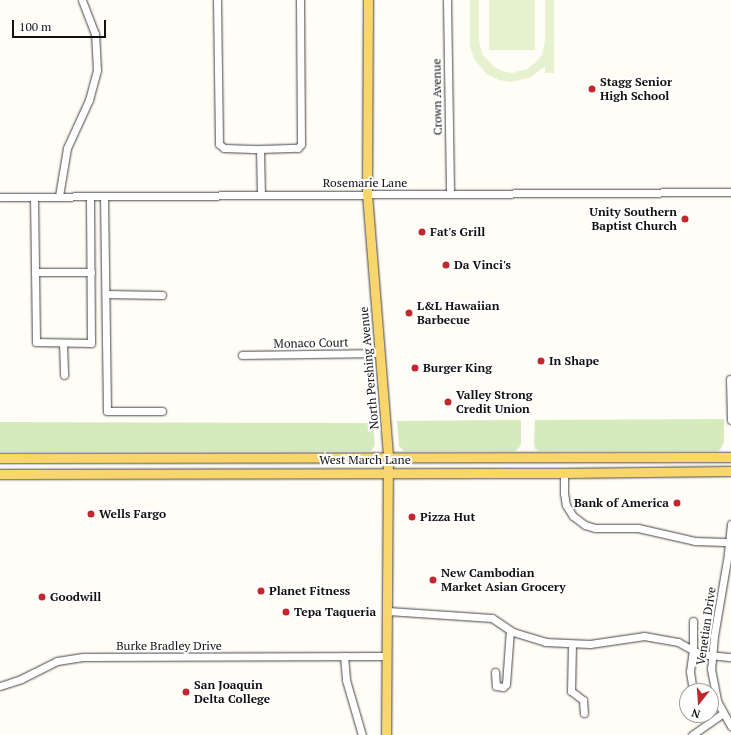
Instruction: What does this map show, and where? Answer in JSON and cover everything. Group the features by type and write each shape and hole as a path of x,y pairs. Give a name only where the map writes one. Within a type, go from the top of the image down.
{"main road":[{"name":"North Pershing Avenue","path":"368,0 367,194 389,472 386,735"},
{"name":"West March Lane","path":"0,458 731,457"},
{"name":"West March Lane","path":"0,474 389,472 564,473 731,471"}],"street":[{"path":"59,196 67,148 89,100 97,70 95,34 82,0"},
{"path":"217,0 219,144 224,148 260,149 298,148 301,144 300,0"},
{"name":"Crown Avenue","path":"447,0 450,194"},
{"path":"260,149 261,195"},
{"name":"Rosemarie Lane","path":"0,197 731,192"},
{"path":"34,197 36,342 91,343 90,196"},
{"path":"104,196 107,411 162,412"},
{"path":"35,272 91,272"},
{"path":"106,294 162,295"},
{"path":"64,343 64,375"},
{"name":"Monaco Court","path":"242,355 380,353"},
{"path":"730,379 731,420"},
{"path":"564,473 564,494 566,505 573,516 585,525 595,528 638,528 695,541 730,542"},
{"name":"Venetian Drive","path":"731,524 730,542 712,656 712,681 717,701 731,726"},
{"path":"388,611 492,618 510,630 528,638 545,642 590,644 644,636 678,642 700,654 731,657"},
{"path":"692,683 690,672 693,650 693,621"},
{"path":"495,672 496,686 502,687 506,684 510,630"},
{"path":"572,644 572,691 582,700 584,713"},
{"path":"344,656 346,680 362,735"},
{"name":"Burke Bradley Drive","path":"0,686 21,679 57,661 83,657 387,656"},
{"path":"692,735 723,714"}],"green space":[{"path":"470,0 479,0 479,40 482,54 493,66 502,71 512,73 527,69 542,55 545,40 545,0 554,0 554,73 545,73 545,66 531,77 512,82 499,80 487,74 474,59 470,46"},
{"path":"489,0 535,0 535,50 489,50"},
{"path":"724,419 724,442 720,450 717,451 540,451 535,449 534,443 535,420"},
{"path":"521,420 521,444 515,451 404,451 399,446 397,421"},
{"path":"0,422 373,423 375,445 371,451 0,452"}],"place":[{"name":"Stagg Senior High School","path":"592,89"},
{"name":"Unity Southern Baptist Church","path":"685,219"},
{"name":"Fat's Grill","path":"422,232"},
{"name":"Da Vinci's","path":"446,265"},
{"name":"L&L Hawaiian Barbecue","path":"409,313"},
{"name":"In Shape","path":"541,361"},
{"name":"Burger King","path":"415,368"},
{"name":"Valley Strong Credit Union","path":"448,402"},
{"name":"Bank of America","path":"677,503"},
{"name":"Wells Fargo","path":"91,514"},
{"name":"Pizza Hut","path":"412,517"},
{"name":"New Cambodian Market Asian Grocery","path":"433,580"},
{"name":"Planet Fitness","path":"261,591"},
{"name":"Goodwill","path":"42,597"},
{"name":"Tepa Taqueria","path":"286,612"},
{"name":"San Joaquin Delta College","path":"186,692"}]}
